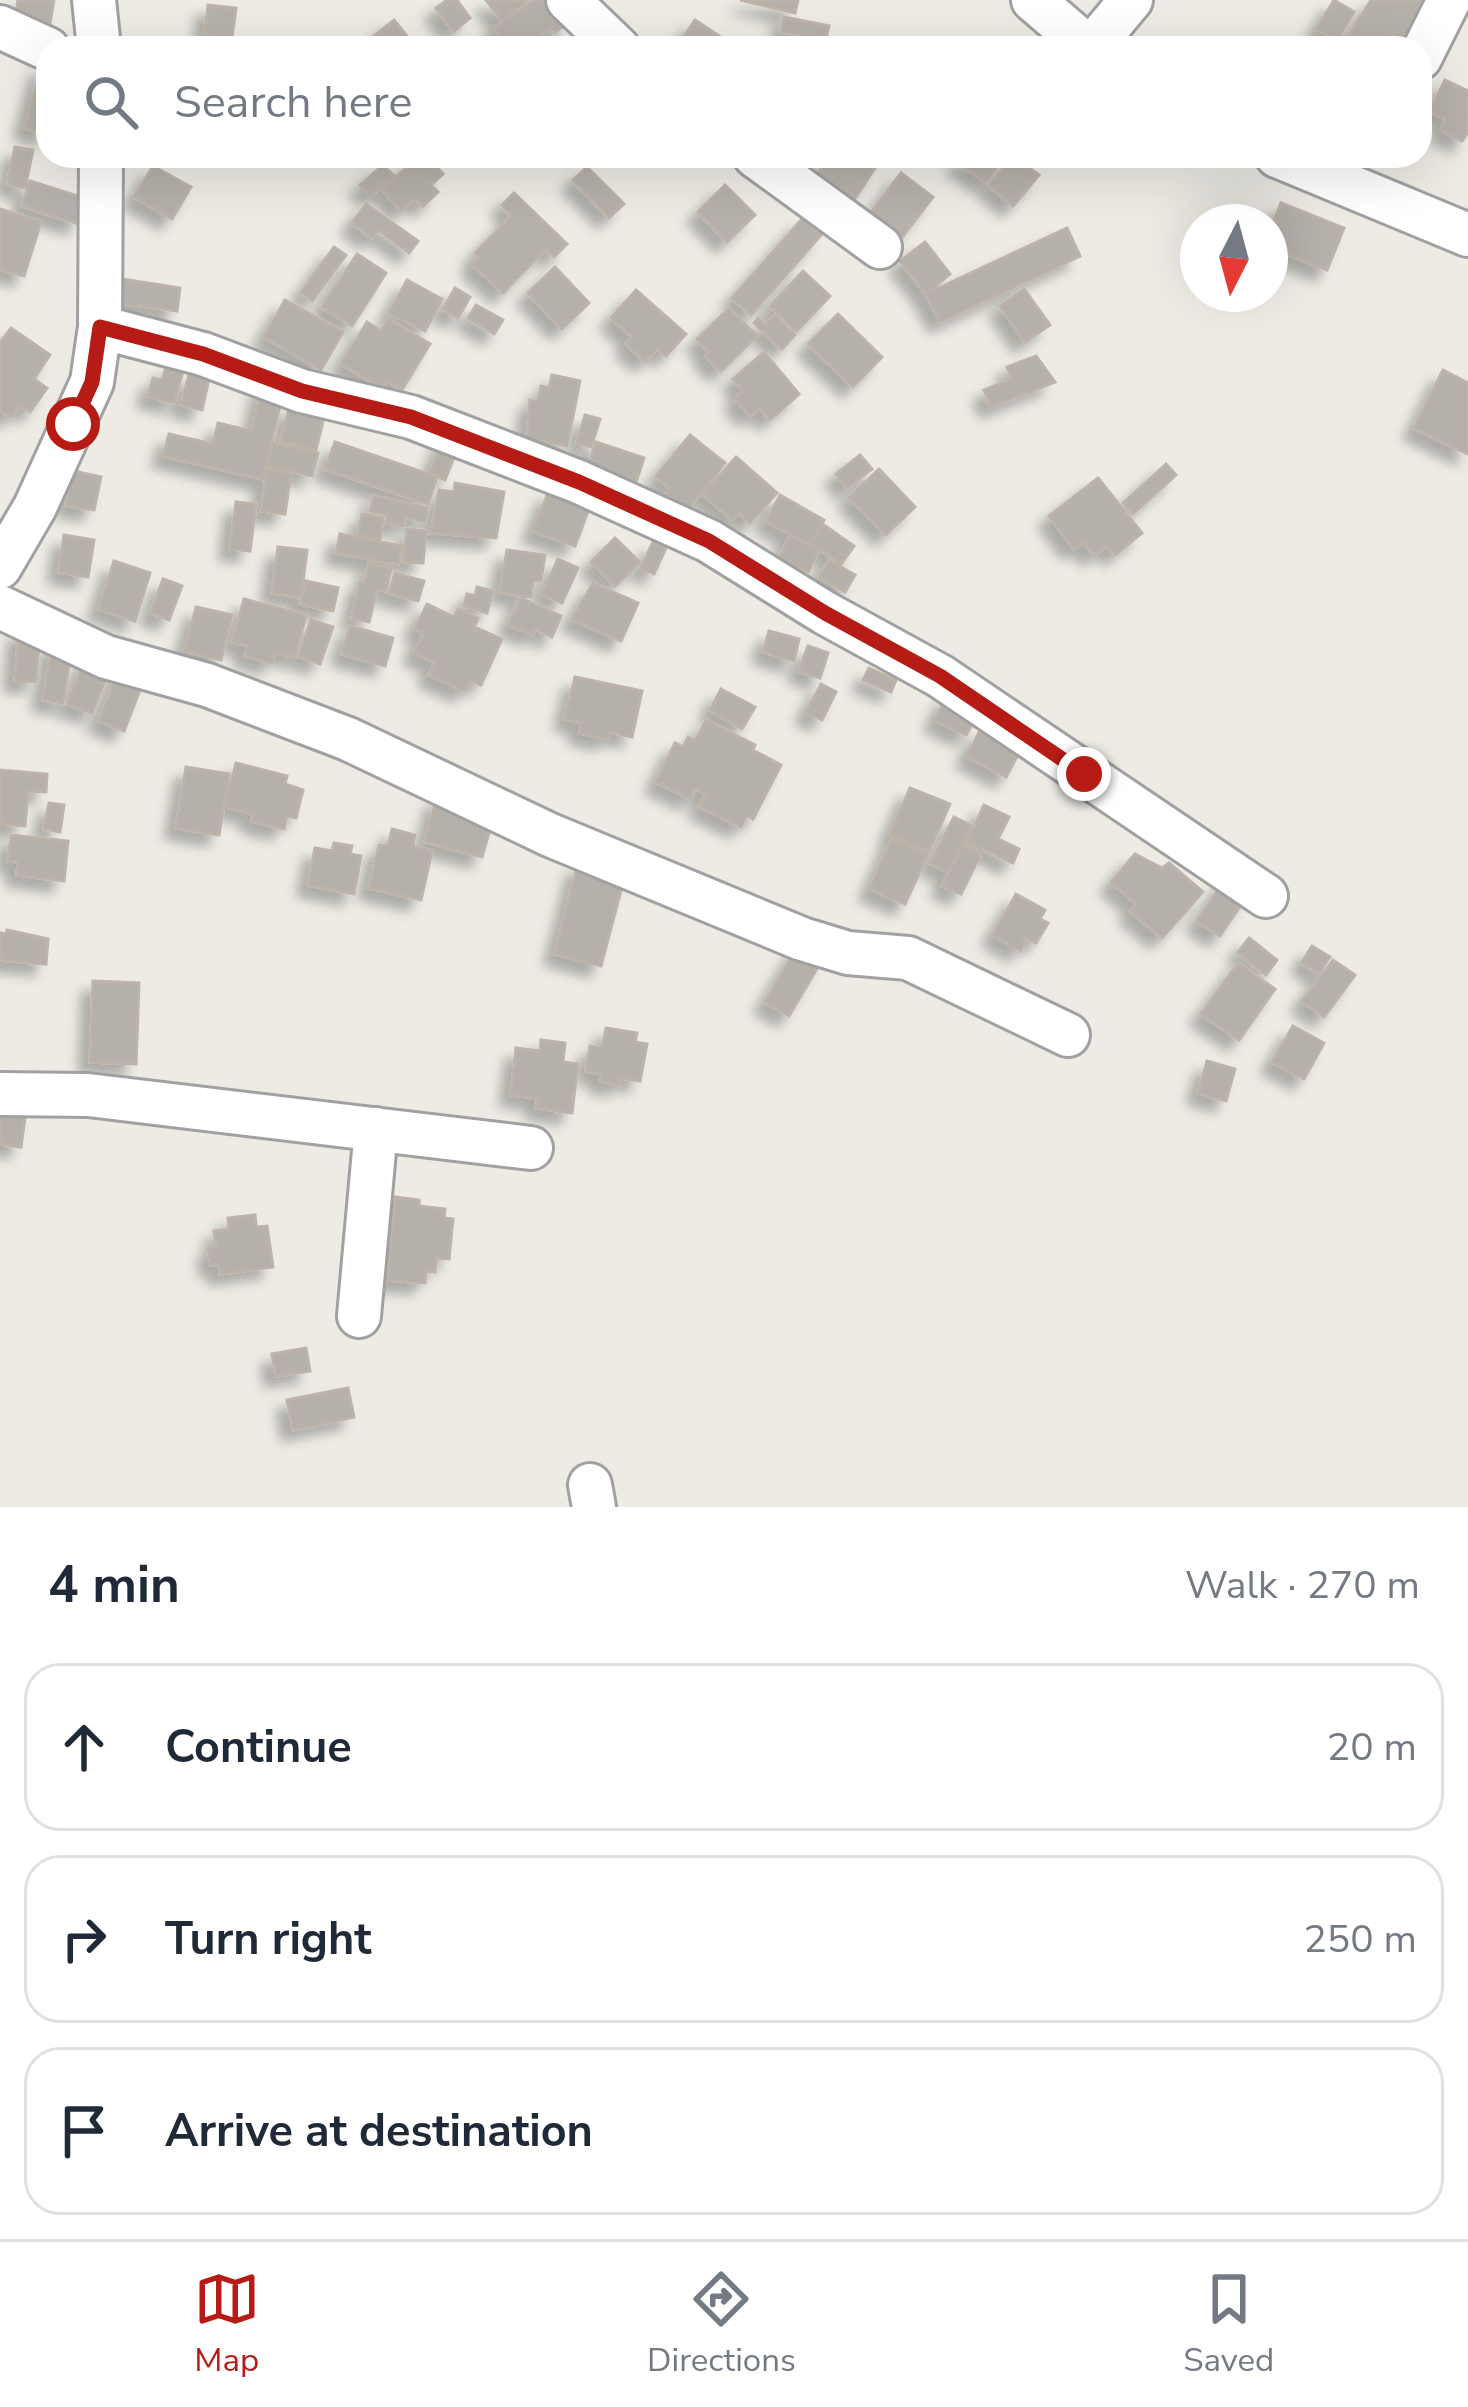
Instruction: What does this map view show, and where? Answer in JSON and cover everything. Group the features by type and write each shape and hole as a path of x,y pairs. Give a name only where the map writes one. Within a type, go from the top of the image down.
{"street":[{"path":"94,0 98,36"},
{"path":"568,0 606,36"},
{"path":"1033,0 1076,36"},
{"path":"1100,36 1130,0"},
{"path":"1431,36 1449,0"},
{"path":"0,27 36,44"},
{"path":"0,567 35,507 92,382 100,327 101,168"},
{"path":"771,168 880,247"},
{"path":"1364,172 1468,235"},
{"path":"100,327 203,354 302,391 411,417 579,482 709,541 825,613 940,676 1266,896"},
{"path":"0,607 106,657 207,685 349,739 550,835 802,939 848,953 908,958 1068,1035"},
{"path":"0,1094 88,1095 531,1148"},
{"path":"359,1316 376,1129"}],"building":[{"path":"18,0 54,0 50,23 15,18"},
{"path":"457,0 470,18 454,31 436,8"},
{"path":"486,0 528,0 502,21"},
{"path":"534,0 555,0 571,21 555,32 551,26 538,36 500,36 494,28"},
{"path":"740,0 798,0 795,13"},
{"path":"1334,0 1354,12 1340,36 1317,28"},
{"path":"1371,0 1426,0 1408,36 1349,35"},
{"path":"208,5 236,8 232,36 205,33"},
{"path":"784,17 829,26 827,36 782,31"},
{"path":"394,20 407,36 376,36"},
{"path":"695,20 719,36 684,36"},
{"path":"1445,80 1468,91 1468,132 1462,141 1441,130 1446,119 1432,112"},
{"path":"36,87 36,131 25,128"},
{"path":"15,147 33,150 25,188 7,184"},
{"path":"152,168 191,187 172,219 134,197"},
{"path":"380,168 394,176 371,196 360,185"},
{"path":"406,168 438,168 443,174 431,185 438,192 423,206 416,198 401,211 382,189"},
{"path":"588,168 624,204 609,218 573,180"},
{"path":"821,168 875,168 852,203 814,179"},
{"path":"966,168 996,168 986,182"},
{"path":"1003,168 1029,168 1039,175 1013,206 989,185"},
{"path":"901,173 933,197 900,240 868,216"},
{"path":"30,181 87,199 78,224 22,206"},
{"path":"725,185 755,215 727,242 698,212"},
{"path":"514,193 567,244 554,257 546,249 503,293 472,264 479,257 475,253 512,215 502,205"},
{"path":"366,204 418,241 409,253 378,230 372,238 352,223"},
{"path":"1288,206 1344,228 1327,270 1288,254"},
{"path":"0,209 41,222 24,276 0,269"},
{"path":"803,218 821,235 751,315 732,298"},
{"path":"1067,228 1080,256 940,322 926,294"},
{"path":"925,242 950,274 926,294 900,261"},
{"path":"334,247 346,255 312,301 301,292"},
{"path":"357,254 386,273 352,326 322,307"},
{"path":"555,267 589,303 562,329 528,293"},
{"path":"803,271 830,296 797,331 770,306"},
{"path":"122,279 180,288 177,311 119,303"},
{"path":"407,280 442,299 425,331 389,313"},
{"path":"455,288 470,297 458,318 443,309"},
{"path":"1024,289 1050,325 1025,342 1000,306"},
{"path":"636,290 686,334 666,356 657,349 645,361 626,344 632,337 611,318"},
{"path":"285,300 343,332 321,370 264,337"},
{"path":"476,305 503,320 494,334 468,318"},
{"path":"729,308 757,336 721,371 705,356 709,352 697,339"},
{"path":"838,314 882,357 853,387 808,344"},
{"path":"775,315 795,335 782,349 754,323 758,318 765,325"},
{"path":"389,319 430,344 402,390 387,380 382,388 341,364 367,322 381,331"},
{"path":"11,328 50,355 34,379 47,388 30,412 20,405 11,417 0,410 0,343"},
{"path":"764,352 799,394 770,420 760,408 750,416 735,398 744,391 733,379"},
{"path":"1036,356 1055,382 991,407 984,390 1012,379 1007,367"},
{"path":"166,367 183,371 174,403 148,396 153,378 162,380"},
{"path":"1443,370 1468,383 1468,454 1414,428"},
{"path":"189,374 209,379 202,410 181,405"},
{"path":"552,375 580,381 567,446 527,438 530,400 538,402 541,386 549,388"},
{"path":"263,383 284,388 263,479 163,456 169,434 213,444 218,423 252,431"},
{"path":"290,405 325,413 316,450 281,441"},
{"path":"585,415 600,419 591,447 577,442"},
{"path":"690,435 725,463 685,513 664,496 670,488 656,476"},
{"path":"444,438 459,444 445,480 430,473"},
{"path":"335,442 437,477 428,504 325,469"},
{"path":"596,442 644,458 636,482 588,467"},
{"path":"272,443 318,453 312,476 267,466"},
{"path":"860,455 872,469 847,488 836,474"},
{"path":"736,457 777,493 750,523 739,513 732,520 703,494"},
{"path":"1166,464 1176,475 1133,514 1123,503"},
{"path":"879,469 915,507 886,535 849,497"},
{"path":"267,470 291,473 285,514 261,511"},
{"path":"73,471 101,477 94,510 66,505"},
{"path":"1098,478 1142,533 1115,555 1107,545 1094,555 1083,542 1074,549 1049,516"},
{"path":"455,483 504,492 496,538 431,533 439,490 454,492"},
{"path":"549,491 590,506 575,546 533,531"},
{"path":"780,495 824,520 810,545 766,521"},
{"path":"374,496 428,508 425,522 405,517 403,526 386,523 388,515 370,511"},
{"path":"236,502 256,504 250,551 230,549"},
{"path":"362,514 383,518 380,539 358,535"},
{"path":"824,525 854,546 841,564 811,543"},
{"path":"407,529 426,531 423,563 403,562"},
{"path":"340,534 402,546 398,564 336,553"},
{"path":"64,535 94,540 88,577 59,572"},
{"path":"790,535 819,550 808,572 779,558"},
{"path":"615,538 640,562 615,586 591,562"},
{"path":"653,542 666,548 654,574 641,568"},
{"path":"278,547 307,550 301,597 272,593"},
{"path":"507,550 545,555 541,581 533,581 531,597 500,592"},
{"path":"558,559 578,568 562,603 542,594"},
{"path":"829,560 855,575 845,592 819,577"},
{"path":"114,561 150,573 135,621 99,609"},
{"path":"369,564 391,569 386,591 377,589 369,622 352,618"},
{"path":"395,573 424,581 418,601 389,593"},
{"path":"163,579 182,586 169,620 151,613"},
{"path":"306,581 338,588 333,611 301,604"},
{"path":"593,583 638,603 621,641 572,619"},
{"path":"477,587 493,591 487,613 464,606 467,594 475,596"},
{"path":"521,598 561,616 552,637 509,625"},
{"path":"244,599 306,615 295,657 275,652 272,663 245,656 248,646 232,642"},
{"path":"427,604 454,617 458,609 478,618 474,627 502,639 481,685 470,680 465,691 429,675 435,662 414,653 424,633 415,629"},
{"path":"196,607 232,615 221,660 185,651"},
{"path":"311,620 333,627 320,664 299,656"},
{"path":"350,626 393,638 385,666 342,654"},
{"path":"19,630 40,631 36,682 15,681"},
{"path":"769,631 799,639 794,661 763,652"},
{"path":"53,641 72,645 63,703 43,700"},
{"path":"808,646 828,653 820,678 799,671"},
{"path":"86,657 111,666 92,713 67,704"},
{"path":"120,667 145,677 124,731 99,721"},
{"path":"869,668 896,680 891,692 863,680"},
{"path":"575,677 642,691 632,737 609,732 608,739 580,733 582,723 565,719"},
{"path":"821,684 836,692 822,720 806,712"},
{"path":"721,689 755,707 742,729 710,710"},
{"path":"948,694 980,710 966,735 935,720"},
{"path":"706,720 755,745 753,750 781,765 753,819 747,815 741,827 699,806 706,794 695,789 691,799 656,782 675,743 683,747 688,737 695,741"},
{"path":"980,730 1020,751 1006,777 967,756"},
{"path":"236,763 287,776 285,784 303,790 296,818 287,816 284,829 252,821 254,814 225,806"},
{"path":"186,767 229,774 219,835 176,828"},
{"path":"0,770 47,774 46,792 28,791 25,826 0,824"},
{"path":"910,788 950,804 929,851 890,834"},
{"path":"437,796 495,812 482,857 425,842"},
{"path":"49,803 64,805 60,832 44,829"},
{"path":"984,805 1009,817 998,839 1019,849 1013,863 967,842"},
{"path":"954,817 972,826 948,872 930,863"},
{"path":"392,829 415,835 413,846 432,851 421,900 369,888 379,845 388,846"},
{"path":"11,835 68,841 64,881 17,875 18,862 8,861"},
{"path":"892,838 928,854 905,904 870,889"},
{"path":"334,843 352,846 350,854 361,856 354,894 308,885 315,848 332,851"},
{"path":"963,845 981,854 961,894 942,886"},
{"path":"1135,854 1162,868 1169,863 1203,892 1162,938 1130,911 1137,904 1111,882"},
{"path":"578,863 625,875 601,966 555,954"},
{"path":"1226,878 1249,893 1220,936 1197,921"},
{"path":"1016,894 1045,910 1040,919 1048,923 1036,943 1025,937 1021,951 993,935"},
{"path":"7,930 48,939 46,964 0,960 0,933"},
{"path":"1249,938 1277,960 1266,975 1238,952"},
{"path":"798,946 822,960 789,1016 765,1002"},
{"path":"1312,946 1330,957 1319,973 1302,962"},
{"path":"1333,960 1355,975 1324,1017 1302,1001"},
{"path":"1238,963 1275,989 1239,1040 1201,1014"},
{"path":"93,981 139,983 136,1064 90,1062"},
{"path":"1293,1026 1324,1043 1304,1079 1272,1062"},
{"path":"606,1028 637,1033 635,1042 647,1044 640,1081 620,1078 619,1085 600,1081 601,1074 586,1071 590,1046 602,1048"},
{"path":"541,1040 565,1043 563,1062 578,1064 572,1113 536,1108 538,1098 511,1095 516,1048 540,1051"},
{"path":"1207,1061 1235,1069 1226,1101 1198,1093"},
{"path":"0,1106 26,1110 21,1147 0,1144"},
{"path":"395,1197 445,1209 444,1218 453,1219 449,1259 436,1258 435,1272 426,1271 425,1283 387,1280"},
{"path":"255,1215 256,1227 267,1226 273,1267 220,1274 219,1264 211,1265 208,1249 217,1247 214,1231 229,1229 228,1218"},
{"path":"306,1348 310,1371 276,1376 272,1354"},
{"path":"348,1388 354,1417 293,1430 287,1400"}],"route":[{"path":"73,424 92,382 100,327 203,354 302,391 411,417 579,482 709,541 825,613 940,676 1084,774"}]}
